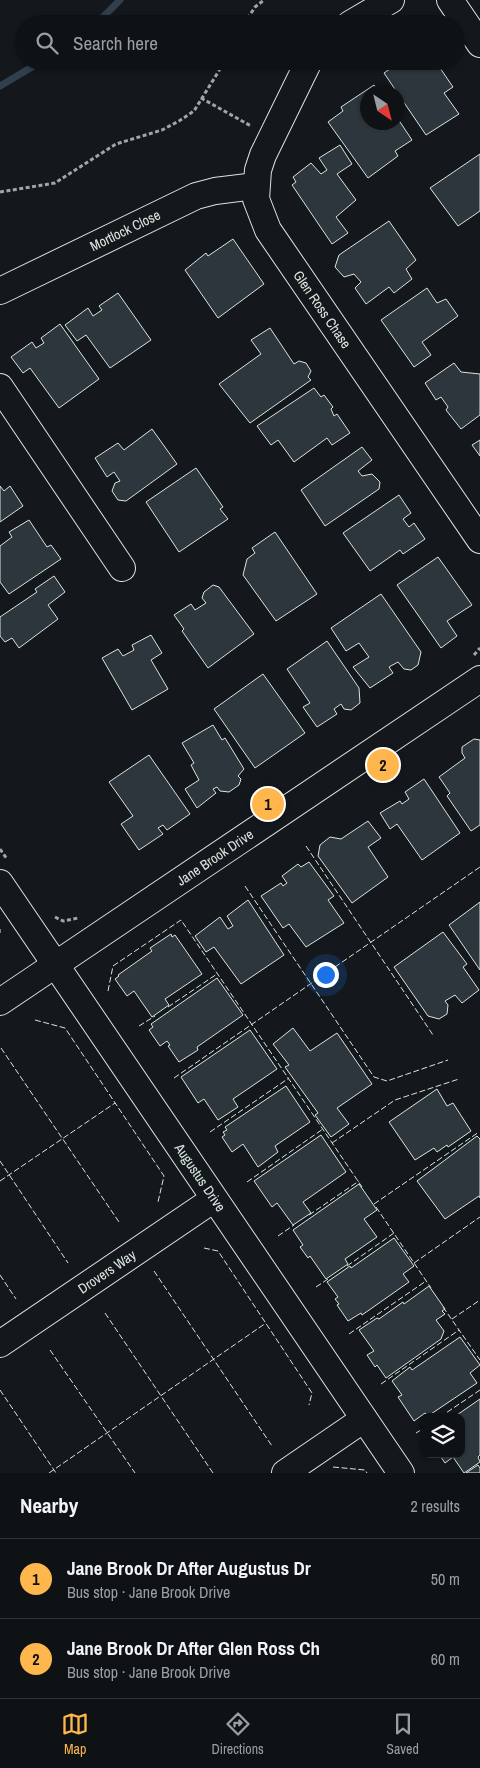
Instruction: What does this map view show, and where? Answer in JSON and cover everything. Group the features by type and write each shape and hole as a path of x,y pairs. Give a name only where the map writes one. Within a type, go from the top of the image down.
{"street":[{"path":"366,15 392,0"},
{"path":"450,0 460,15"},
{"path":"465,22 480,44"},
{"name":"Glen Ross Chase","path":"305,70 263,155 256,186 256,199 268,230 480,540"},
{"name":"Mortlock Close","path":"0,291 196,196 215,191 256,186"},
{"path":"0,387 122,568"},
{"name":"Jane Brook Drive","path":"0,1002 56,965 476,668"},
{"name":"Augustus Drive","path":"5,873 56,965 402,1473"},
{"name":"Drovers Way","path":"0,1344 214,1199"},
{"path":"285,1473 364,1419"}],"path":[{"path":"250,15 255,7 264,0"},
{"path":"0,192 55,183 116,144 162,130 179,121 194,111 219,70"},
{"path":"476,668 480,648"},
{"path":"0,849 5,873"},
{"path":"51,916 63,921 79,918 86,914"}],"building":[{"path":"388,70 441,70 453,87 444,93 459,114 426,135 405,104 405,85 392,85 384,73"},
{"path":"360,94 360,130 405,130 412,140 395,151 398,156 368,178 328,122 343,111 341,107"},
{"path":"340,145 352,164 337,174 356,200 336,217 348,233 332,244 292,185 296,182 293,177 311,163 321,174 327,170 319,158"},
{"path":"480,154 480,211 458,226 430,188"},
{"path":"389,221 416,260 406,269 412,279 394,293 389,287 366,304 355,288 361,282 354,274 344,277 335,267 339,255"},
{"path":"233,239 264,284 218,318 185,270 206,253 208,256"},
{"path":"427,288 437,303 446,299 458,316 422,342 431,355 414,367 381,320"},
{"path":"118,293 151,340 110,368 86,335 77,341 65,325 88,308 93,316 102,310 99,306"},
{"path":"60,324 99,379 59,408 30,368 23,373 11,357 32,342 36,348 44,343 41,338"},
{"path":"270,328 294,364 299,361 306,363 311,371 308,377 311,380 250,423 219,384 261,354 251,340"},
{"path":"454,363 461,372 480,374 480,415 461,429 446,410 448,407 441,397 436,400 425,383"},
{"path":"314,388 321,397 324,395 333,407 331,409 334,416 337,414 350,433 332,445 327,438 294,462 278,440 271,445 257,426"},
{"path":"152,429 177,464 126,501 118,500 112,491 115,483 120,481 114,472 107,477 95,458 118,443 124,450"},
{"path":"480,440 480,456 472,445"},
{"path":"362,447 372,460 358,471 362,476 372,474 380,482 379,489 325,526 301,490"},
{"path":"196,468 223,507 220,509 228,519 179,552 146,502"},
{"path":"0,486 4,491 10,486 23,506 0,522"},
{"path":"399,495 411,513 403,519 409,527 414,523 425,539 403,554 400,550 370,571 343,533"},
{"path":"29,520 47,547 51,545 61,559 9,594 0,582 0,546 12,537 9,532"},
{"path":"275,532 317,594 276,621 243,575 247,559 255,553 252,548"},
{"path":"438,557 472,605 447,621 457,636 441,648 397,585"},
{"path":"54,576 65,592 48,605 58,619 19,648 12,638 5,642 0,636 0,617 37,592 35,589"},
{"path":"213,585 219,587 254,634 208,668 182,631 184,629 174,615 191,604 195,610 206,603 202,598 204,592"},
{"path":"381,594 421,652 418,665 411,670 404,669 398,662 389,667 393,673 370,688 353,667 369,657 359,643 346,651 331,628"},
{"path":"151,635 162,653 151,660 168,689 132,710 102,658 118,649 123,656 134,650 132,645"},
{"path":"327,641 359,688 360,703 351,710 344,709 341,704 334,709 337,714 317,727 303,707 310,703 287,669"},
{"path":"263,674 305,733 255,768 214,709"},
{"path":"213,725 222,740 225,738 244,769 238,776 241,779 239,785 229,792 220,791 217,787 213,789 216,793 197,808 185,789 199,780 191,765 194,763 182,743"},
{"path":"474,739 480,740 480,825 471,831 447,796 450,793 439,777 465,758 462,753 462,747"},
{"path":"149,755 190,814 167,830 163,825 158,828 163,834 139,850 121,824 133,816 109,782"},
{"path":"424,779 460,833 422,860 397,824 390,829 380,813 400,801 402,804 409,799 405,792"},
{"path":"368,821 381,838 368,847 388,877 352,903 318,856 320,845 330,837 341,839"},
{"path":"309,862 334,896 328,900 344,923 306,947 289,924 283,928 261,896 281,883 283,886 287,883 282,876 298,864 301,867"},
{"path":"248,900 284,955 241,984 214,947 206,952 195,936 220,917 228,929 233,926 227,916"},
{"path":"480,902 480,970 449,925"},
{"path":"443,932 467,964 463,967 479,990 462,1003 455,995 445,1001 448,1005 447,1014 439,1019 428,1016 394,967"},
{"path":"171,934 172,937 175,935 202,974 165,999 169,1005 152,1017 134,991 127,996 115,979 152,951 150,948"},
{"path":"217,978 243,1015 197,1047 198,1050 179,1062 168,1046 170,1045 167,1041 160,1046 149,1030 153,1027 151,1024"},
{"path":"293,1028 310,1051 337,1033 372,1084 337,1108 349,1124 331,1137 315,1115 318,1113 285,1067 289,1065 273,1044"},
{"path":"250,1030 277,1069 233,1099 238,1107 218,1120 204,1099 198,1103 181,1077"},
{"path":"286,1086 310,1122 275,1146 278,1152 258,1167 243,1144 232,1152 222,1137 225,1135 223,1132 227,1130 225,1127"},
{"path":"437,1089 447,1106 453,1103 471,1131 448,1147 447,1145 437,1152 434,1148 415,1160 389,1122"},
{"path":"321,1135 346,1172 303,1202 311,1213 293,1225 277,1203 272,1207 254,1181"},
{"path":"477,1136 480,1139 480,1198 479,1196 445,1219 417,1181"},
{"path":"359,1184 377,1210 364,1219 377,1237 345,1259 348,1264 326,1279 310,1256 308,1258 300,1247 303,1245 293,1230"},
{"path":"394,1238 414,1266 403,1274 409,1282 362,1315 361,1313 348,1321 337,1305 339,1304 335,1299 338,1297 327,1282"},
{"path":"429,1286 445,1309 442,1311 445,1314 436,1320 444,1331 441,1339 386,1378 367,1355 374,1351 359,1330 403,1302 404,1304"},
{"path":"460,1337 480,1365 470,1373 477,1383 432,1413 420,1413 420,1417 414,1421 398,1397 402,1395 392,1381 410,1367 412,1370"},
{"path":"480,1399 480,1455 478,1457 480,1462 464,1473 454,1458 465,1458 465,1413 460,1413"},
{"path":"442,1458 452,1458 445,1463"},
{"path":"478,1465 480,1473 466,1473"}],"waterway":[{"path":"105,15 120,0"},
{"path":"0,86 27,70"}],"fence":[{"path":"306,846 433,1035"},
{"path":"174,1078 480,867"},
{"path":"245,886 374,1077 387,1081 448,1060"},
{"path":"108,991 113,966 181,920 362,1187"},
{"path":"168,1007 217,974"},
{"path":"139,1026 155,1016"},
{"path":"35,1020 65,1028 164,1176 158,1202"},
{"path":"1,1048 119,1222"},
{"path":"210,1132 289,1078"},
{"path":"332,1143 395,1100 459,1079"},
{"path":"0,1181 115,1103"},
{"path":"247,1182 323,1129"},
{"path":"374,1204 479,1132"},
{"path":"0,1161 68,1263"},
{"path":"309,1215 359,1181"},
{"path":"376,1207 431,1288"},
{"path":"414,1263 480,1217"},
{"path":"278,1236 294,1225"},
{"path":"347,1266 394,1233"},
{"path":"204,1248 218,1251 312,1393 309,1405"},
{"path":"154,1271 272,1446"},
{"path":"0,1275 16,1299"},
{"path":"316,1287 328,1279"},
{"path":"349,1334 426,1281"},
{"path":"452,1319 480,1300"},
{"path":"443,1307 480,1360"},
{"path":"105,1313 213,1473"},
{"path":"49,1473 266,1323"},
{"path":"381,1384 459,1330"},
{"path":"50,1350 135,1473"},
{"path":"0,1390 56,1473"},
{"path":"446,1413 480,1390"},
{"path":"416,1433 420,1430"},
{"path":"333,1467 365,1470 367,1473"}],"place":[{"name":"Jane Brook Dr After Glen Ross Ch","path":"383,765"},
{"name":"Jane Brook Dr After Augustus Dr","path":"268,804"}]}
